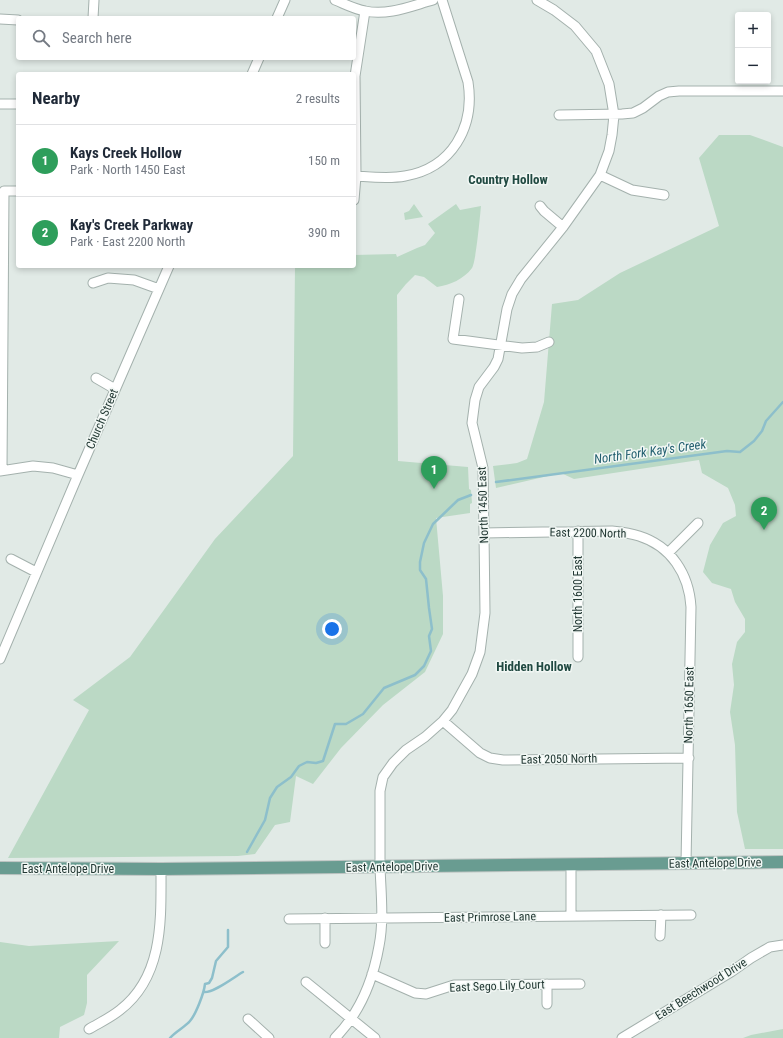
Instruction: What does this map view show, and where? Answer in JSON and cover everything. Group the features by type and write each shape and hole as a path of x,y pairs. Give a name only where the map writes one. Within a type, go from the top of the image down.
{"main road":[{"name":"East Antelope Drive","path":"0,868 161,869 783,862"}],"street":[{"path":"93,16 94,0"},
{"path":"278,16 286,0"},
{"path":"335,0 353,8 377,12 392,11 433,0"},
{"path":"356,176 406,176 422,171 436,164 458,144 468,114 470,94 468,82 442,0"},
{"name":"North 1450 East","path":"335,1038 351,1019 372,974 379,946 381,918 380,791 383,777 393,763 443,721 462,695 480,652 485,613 483,468 472,423 473,411 479,387 498,359 507,309 512,294 521,279 563,227 600,175 609,152 614,115 609,84 596,51 580,31 565,18 537,0"},
{"path":"355,72 366,11"},
{"path":"0,19 16,20"},
{"path":"253,72 258,60"},
{"path":"559,115 614,115 632,113 643,108 659,96 668,92 679,90 783,91"},
{"path":"0,104 16,104"},
{"path":"600,175 632,190 664,195"},
{"path":"16,191 4,192 1,470 33,466 54,468 78,475"},
{"path":"540,206 563,227"},
{"name":"Church Street","path":"0,659 36,572 168,268"},
{"path":"93,283 108,278 134,280 159,289"},
{"path":"459,298 453,339 501,346 531,348 549,342"},
{"path":"96,378 115,389"},
{"path":"668,553 698,523"},
{"name":"North 1600 East","path":"578,531 578,657"},
{"name":"East 2200 North","path":"484,532 612,531 651,540 668,553"},
{"name":"North 1650 East","path":"668,553 679,565 685,577 690,594 686,863"},
{"path":"11,559 36,572"},
{"name":"East 2050 North","path":"443,721 480,753 490,758 503,760 688,758"},
{"path":"571,865 571,916"},
{"path":"89,1029 106,1020 121,1009 134,997 146,980 158,947 161,920 161,869"},
{"path":"660,915 660,936"},
{"name":"East Primrose Lane","path":"289,918 691,915"},
{"path":"325,918 325,943"},
{"name":"East Beechwood Drive","path":"622,1038 770,947 783,945"},
{"name":"East Sego Lily Court","path":"372,974 414,993 426,994 454,986 580,984"},
{"path":"306,982 374,1038"},
{"path":"547,984 547,1004"},
{"path":"248,1019 269,1038"}],"green space":[{"path":"719,135 750,135 783,147 783,849 745,849 737,812 735,745 730,712 734,685 732,664 737,642 745,632 745,619 735,602 731,589 712,583 703,572 710,545 723,523 736,516 735,505 728,488 702,473 699,460 574,479 561,473 496,488 493,466 517,463 527,459 544,402 552,304 578,300 620,273 719,226 699,158"},
{"path":"414,204 423,217 405,220 404,213 409,211"},
{"path":"456,204 460,210 481,206 476,248 472,268 469,272 456,281 437,287 424,277 415,275 397,295 398,461 468,467 469,489 471,490 472,503 470,504 470,513 436,518 443,596 443,634 425,672 383,705 341,748 313,784 296,776 290,822 275,825 255,854 238,856 8,858 89,710 73,700 130,657 215,539 293,456 295,268 356,268 356,255 396,254 397,257 425,245 435,233 428,224"},
{"path":"119,941 87,975 87,1003 84,1015 60,1027 59,1038 0,1038 0,942 29,946"},
{"path":"783,1029 783,1038 743,1038 751,1035"}],"waterway":[{"name":"North Fork Kay's Creek","path":"496,482 727,451 740,452 754,441 762,431 766,421 783,402"},
{"name":"North Fork Kay's Creek","path":"247,852 265,820 270,798 277,787 291,777 299,766 307,762 316,763 323,761 335,724 346,724 363,714 384,688 415,675 424,666 431,651 429,636 432,629 426,579 420,570 424,543 433,524 458,500 471,495"},
{"name":"North Fork Kay's Creek","path":"170,1038 188,1023 195,1014 205,984 209,983 212,978 216,961 228,947 228,930"},
{"path":"204,992 213,990 243,972"}],"place":[{"name":"Kays Creek Hollow","path":"434,489"},
{"name":"Kay's Creek Parkway","path":"764,530"}],"district":[{"name":"Country Hollow","path":"508,179"},
{"name":"Hidden Hollow","path":"534,666"}]}
